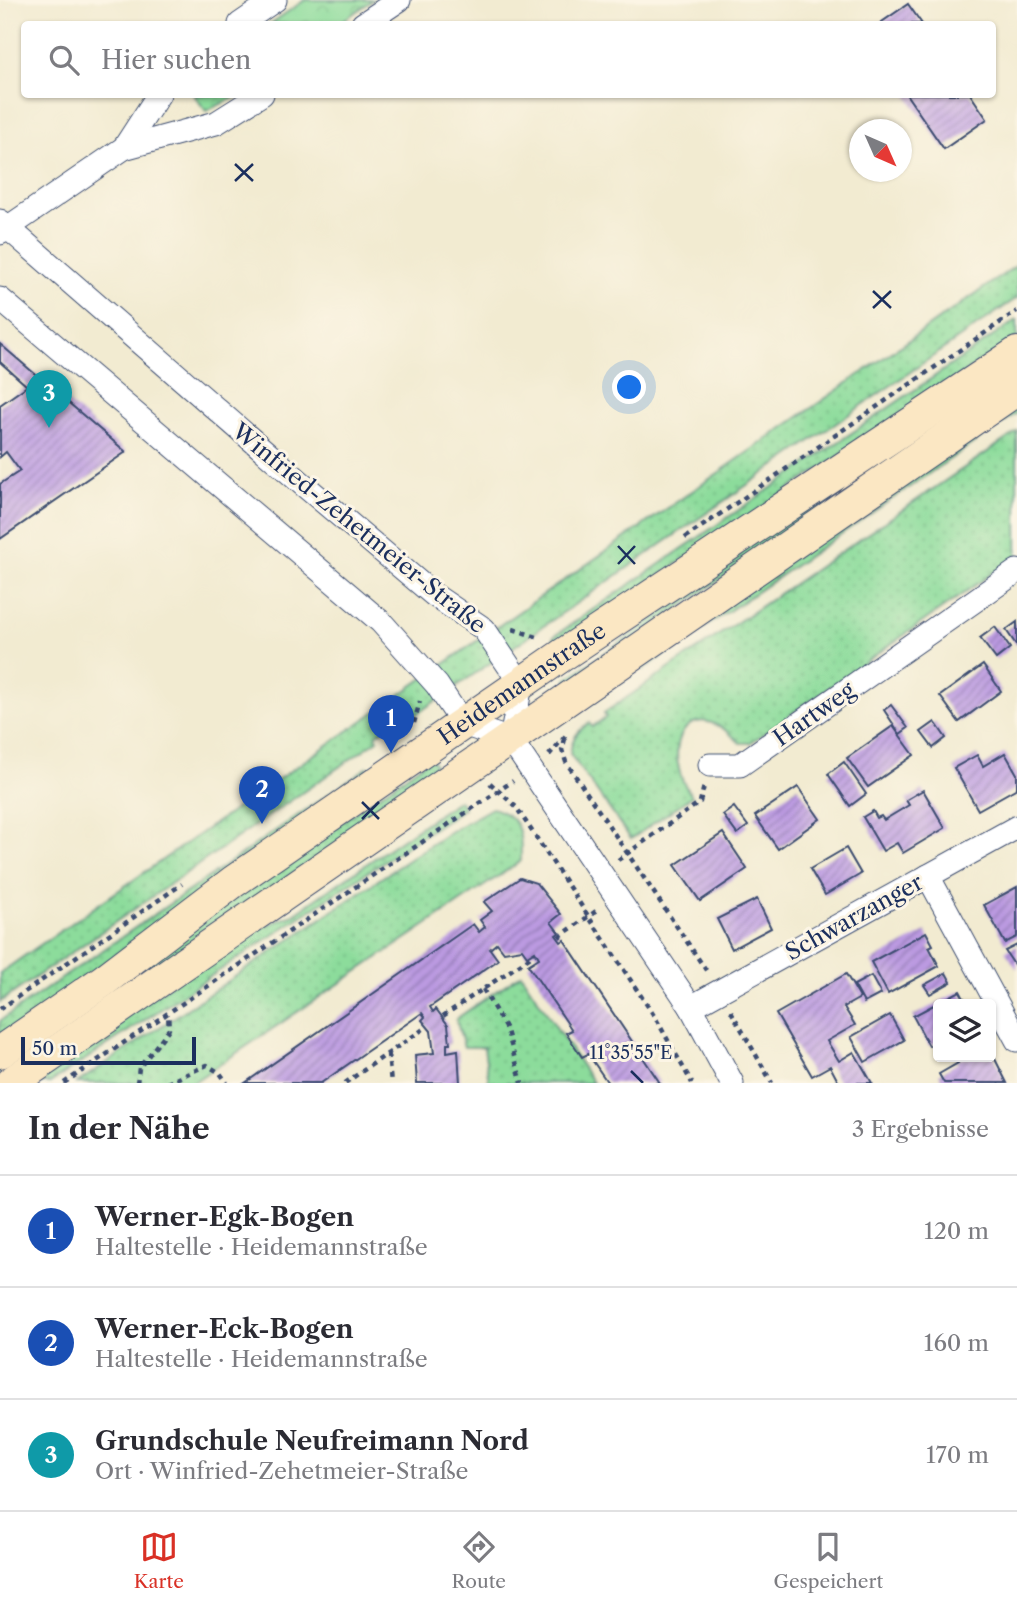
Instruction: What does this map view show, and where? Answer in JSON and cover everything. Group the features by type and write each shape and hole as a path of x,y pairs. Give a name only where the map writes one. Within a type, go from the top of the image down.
{"main road":[{"name":"Heidemannstraße","path":"0,1052 103,981 233,882 653,593 1017,353"},
{"name":"Heidemannstraße","path":"10,1083 1017,389"}],"street":[{"path":"244,21 275,0"},
{"path":"368,21 399,0"},
{"path":"124,148 156,98"},
{"path":"2,228 124,148 216,123 256,98"},
{"name":"Winfried-Zehetmeier-Straße","path":"2,228 420,583 484,629 521,684"},
{"path":"0,299 381,622 431,678 463,724 511,740 691,1007 732,1083"},
{"name":"Hartweg","path":"710,765 740,765 1017,571"},
{"path":"511,740 521,684"},
{"name":"Schwarzanger","path":"691,1007 1017,827"},
{"path":"928,876 1017,1040"}],"path":[{"path":"565,740 562,750 566,762 720,991 772,1083"},
{"path":"627,854 700,802 710,765"},
{"path":"497,792 516,807 655,1017 692,1083"},
{"path":"559,937 617,897"},
{"path":"443,1016 535,954"},
{"path":"483,989 507,1031 522,1083"},
{"path":"137,1083 139,1068 169,1030 168,1013"},
{"path":"345,1083 425,1028"},
{"path":"388,1053 391,1083"},
{"path":"167,1083 208,1065 220,1073 227,1083"},
{"path":"385,1083 390,1075"}],"green space":[{"path":"305,0 373,0 342,21 274,21"},
{"path":"196,98 234,98 206,111"},
{"path":"1017,265 1017,298 395,729 391,725 376,735 378,740 0,1002 0,973"},
{"path":"1017,320 1017,338 555,645 553,637"},
{"path":"1017,368 1017,375 569,684 566,679 733,564 749,541"},
{"path":"1017,403 1017,413 643,670 638,665"},
{"path":"1017,432 1017,556 750,743 740,743 721,727 705,721 692,724 683,732 678,745 678,761 682,779 692,796 631,839 570,754 575,736 589,723 592,727 606,717 604,713"},
{"path":"431,758 440,773 0,1074 0,1067"},
{"path":"368,767 371,772 0,1038 0,1021"},
{"path":"459,800 464,808 50,1083 25,1083 250,931 291,916"},
{"path":"492,808 509,816 518,828 521,861 192,1083 77,1083 451,831"},
{"path":"521,974 593,1083 489,1083 484,1047 464,1047 456,1019"}],"building":[{"path":"908,4 920,21 883,21"},
{"path":"909,98 973,98 987,119 944,149"},
{"path":"0,344 126,452 0,539 0,484 20,471 6,452 0,457 0,405 27,386 0,362"},
{"path":"1017,622 1017,646 1006,630"},
{"path":"995,627 1010,648 996,659 980,638"},
{"path":"983,665 1001,691 959,722 940,696"},
{"path":"891,705 908,728 900,734 884,710"},
{"path":"935,722 946,738 933,748 921,732"},
{"path":"893,726 914,755 868,787 847,758"},
{"path":"1005,753 1017,774 1017,788 978,810 954,768 977,755 983,766"},
{"path":"844,762 866,794 850,806 828,774"},
{"path":"798,787 820,819 778,849 755,816"},
{"path":"923,790 945,828 903,853 897,843 883,851 863,817 873,811 877,818 881,816 884,820 909,805 906,800"},
{"path":"734,807 748,826 737,834 723,815"},
{"path":"723,833 747,869 700,901 675,865"},
{"path":"846,848 861,874 825,895 810,869"},
{"path":"520,878 536,883 561,914 551,922 559,933 556,935 561,942 564,940 660,1083 608,1083 588,1054 582,1057 566,1033 572,1030 528,965 539,958 535,951 527,956 522,949 504,952 497,943 490,949 498,960 430,1007 433,1012 436,1009 448,1025 450,1044 447,1044 447,1052 458,1050 460,1083 417,1083 415,1055 434,1053 431,1031 422,1020 425,1017 422,1013 321,1083 245,1083 473,924 479,932 485,927 480,920 492,911 484,902"},
{"path":"1017,887 1017,937 1005,943 984,905"},
{"path":"757,899 771,928 732,949 717,919"},
{"path":"926,932 933,945 929,947 939,966 888,994 871,962"},
{"path":"1017,945 1017,969 1005,951"},
{"path":"946,973 951,982 930,994 924,985"},
{"path":"846,974 860,998 844,1007 855,1025 827,1041 839,1061 854,1052 872,1083 839,1083 830,1066 812,1076 776,1014"},
{"path":"871,976 881,994 864,1003 854,985"},
{"path":"960,991 964,999 945,999"},
{"path":"933,1005 933,1044 929,1046 913,1016"},
{"path":"890,1015 904,1040 865,1062 851,1037"},
{"path":"996,1061 1007,1083 944,1083 939,1074 958,1063"}],"place":[{"name":"Grundschule Neufreimann Nord","path":"49,428"},
{"name":"Werner-Egk-Bogen","path":"391,753"},
{"name":"Werner-Eck-Bogen","path":"262,824"}]}
